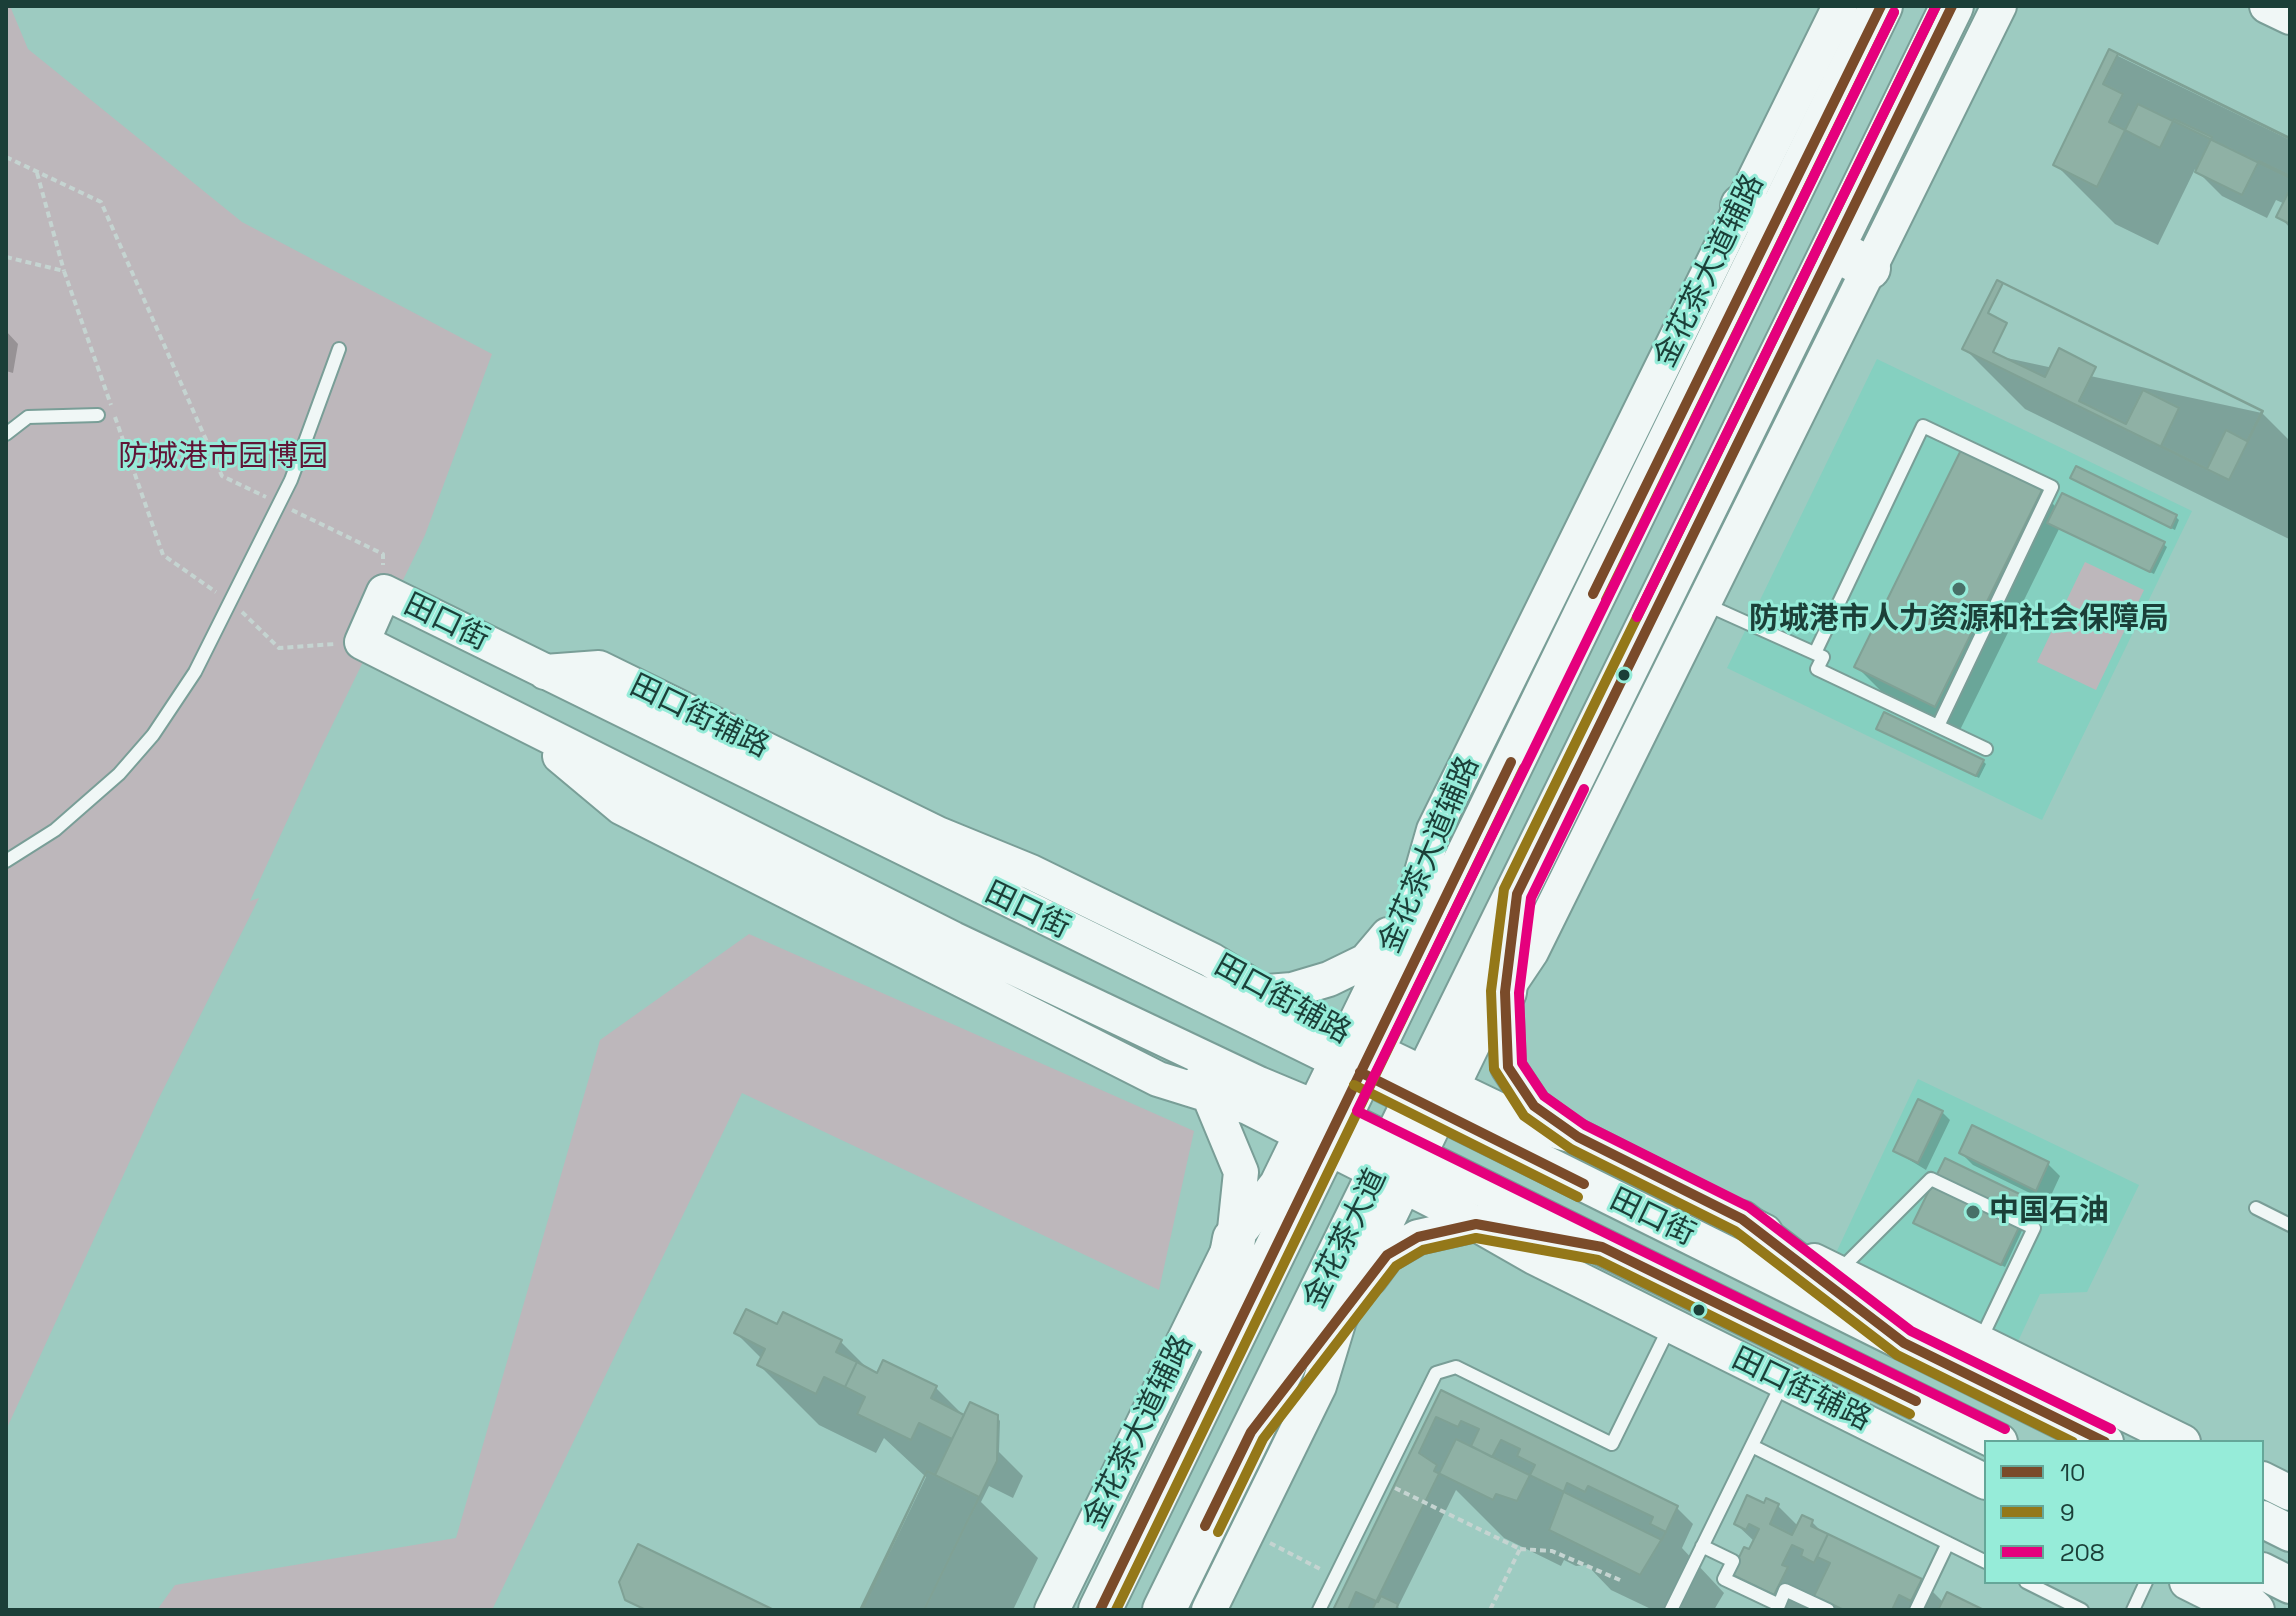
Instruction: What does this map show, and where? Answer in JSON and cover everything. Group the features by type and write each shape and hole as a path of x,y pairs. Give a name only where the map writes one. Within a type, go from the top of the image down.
{"highway":[{"name":"金花茶大道","path":"1100,1610 1206,1391 1319,1126 1759,213 1881,6"},
{"name":"金花茶大道","path":"1164,1610 1251,1432 1398,1165 1433,1093 1517,894 1851,258 1952,6"},
{"path":"1505,992 1517,894"},
{"path":"1206,1391 1234,1239"},
{"path":"1251,1432 1339,1320"}],"main road":[{"name":"田口街","path":"1354,1054 1904,1343 1972,1359 2102,1440"},
{"name":"田口街","path":"1319,1126 1398,1165 1602,1247 1995,1440"},
{"path":"1742,1219 1904,1343"},
{"path":"1476,1224 1602,1247"},
{"path":"2264,1520 2290,1533"},
{"path":"2264,1572 2290,1585"},
{"path":"2228,1584 2256,1610"}],"street":[{"name":"金花茶大道辅路","path":"1354,1054 1412,907 1434,830 1759,213 1840,6"},
{"path":"1578,1137 1433,1093 1531,952 1704,603 1851,258 1999,6"},
{"path":"2267,6 2290,17"},
{"name":"田口街","path":"1319,1126 1148,1031 947,954 621,807 515,719 362,642 384,592 545,672 748,757 1169,981 1354,1054"},
{"name":"田口街辅路","path":"748,757 1183,946 1264,993 1354,1054"},
{"path":"1169,981 1225,992 1264,993 1329,979 1366,961 1412,907"},
{"path":"947,954 1158,1079 1319,1126"},
{"path":"1505,992 1508,1067 1534,1106 1578,1137 1742,1219 1972,1359 2178,1440"},
{"path":"1148,1031 1209,1095 1241,1172 1234,1239"},
{"name":"金花茶大道辅路","path":"1052,1610 1234,1239 1319,1126"},
{"path":"1209,1610 1319,1386 1339,1320 1398,1165"},
{"name":"田口街辅路","path":"1398,1165 1476,1224 1534,1257 1984,1481"},
{"path":"1339,1320 1387,1255 1418,1237 1476,1224"},
{"path":"2264,1480 2290,1493"},
{"path":"2191,1584 2243,1610"}],"lane":[{"path":"6,861 55,830 119,774 153,735 195,672 279,504 339,349"},
{"path":"6,434 28,417 98,415"},
{"path":"1815,653 1923,426 2052,487 1938,726"},
{"path":"1704,603 1823,657 1817,669 1986,749"},
{"path":"1836,1274 1931,1179 2034,1228 1972,1359"},
{"path":"2256,1208 2290,1225"},
{"path":"1319,1610 1436,1373 1456,1367 1612,1444 1670,1325"},
{"path":"1671,1610 1783,1381"},
{"path":"1752,1446 1984,1561"},
{"path":"1916,1610 1948,1543"},
{"path":"1702,1546 1733,1561 1724,1579 1779,1605 1785,1590 1828,1610"},
{"path":"2030,1584 2082,1610"},
{"path":"2133,1610 2145,1584"}],"path":[{"path":"6,157 101,202 222,476 383,554 384,592"},
{"path":"36,172 64,271 163,555 231,601 279,648 362,642"},
{"path":"6,257 64,271"},
{"path":"1393,1487 1520,1549 1552,1551 1620,1580"},
{"path":"1250,1526 1277,1548 1335,1577"},
{"path":"1490,1610 1520,1549"}],"shaded area":[{"name":"防城港市人力资源和社会保障局","path":"1877,359 2192,511 2042,820 1727,668"},
{"path":"1918,1079 2139,1185 2087,1292 2040,1294 2014,1350 1834,1257"}],"green space":[{"name":"防城港市园博园","path":"6,6 10,6 28,49 242,222 492,354 425,535 320,750 250,901 259,898 158,1100 6,1430"},
{"path":"2085,562 2144,590 2096,690 2037,662"},
{"path":"749,934 1194,1131 1159,1290 742,1093 492,1610 157,1610 175,1585 456,1538 600,1040"}],"building":[{"path":"2109,49 2290,138 2290,178 2138,104 2097,187 2053,165"},
{"path":"2118,54 2290,139 2290,176 2259,161 2242,195 2195,172 2212,137 2174,119 2160,148 2109,122 2123,94 2103,84"},
{"path":"2290,189 2290,224 2276,217"},
{"path":"1997,280 2263,411 2229,480 1962,349"},
{"path":"2003,283 2262,411 2247,441 2226,430 2207,469 2161,446 2179,408 2143,390 2126,424 2079,401 2096,367 2059,348 2045,377 1993,352 2007,323 1988,313"},
{"path":"1961,450 2042,490 1935,707 1854,667"},
{"path":"2076,466 2177,515 2171,528 2070,478"},
{"path":"2062,493 2165,542 2150,572 2047,523"},
{"path":"1884,712 1984,760 1976,776 1876,729"},
{"path":"1918,1099 1943,1111 1918,1163 1893,1151"},
{"path":"1972,1125 2049,1162 2036,1191 1959,1153"},
{"name":"中国石油","path":"1945,1158 2032,1200 2001,1265 1913,1223"},
{"path":"746,1309 777,1324 783,1312 842,1340 836,1352 857,1362 845,1387 824,1377 816,1394 757,1365 765,1349 734,1333"},
{"path":"883,1360 937,1386 931,1398 964,1415 952,1439 919,1423 911,1440 857,1414 865,1397 845,1387 857,1362 877,1373"},
{"path":"1441,1390 1678,1506 1662,1540 1456,1439 1372,1610 1333,1610"},
{"path":"970,1402 998,1415 997,1461 924,1610 860,1610 927,1471 935,1475"},
{"path":"1436,1417 1458,1427 1461,1421 1479,1429 1471,1446 1492,1457 1501,1440 1520,1449 1517,1456 1535,1465 1517,1501 1496,1494 1493,1500 1434,1471 1437,1465 1419,1453"},
{"path":"927,1471 979,1497 924,1610 862,1610"},
{"path":"1567,1483 1585,1492 1588,1486 1653,1517 1650,1524 1666,1532 1640,1575 1549,1530"},
{"path":"1747,1495 1764,1503 1766,1498 1779,1504 1770,1524 1792,1535 1802,1515 1813,1520 1811,1526 1828,1534 1814,1563 1801,1556 1803,1550 1792,1545 1782,1565 1788,1567 1774,1595 1731,1574 1744,1547 1749,1549 1759,1529 1749,1524 1746,1530 1734,1524"},
{"path":"1828,1534 1922,1579 1911,1601 1899,1595 1892,1610 1844,1610 1814,1596 1830,1563 1817,1557"},
{"path":"638,1544 774,1610 646,1610 625,1600 619,1582"},
{"path":"1356,1592 1378,1602 1381,1596 1398,1604 1396,1610 1348,1610"},
{"path":"1947,1592 1984,1610 1938,1610"}],"transit line":[{"name":"10","path":"1593,594 1881,6"},
{"name":"9","path":"1936,6 1504,889 1491,991 1494,1069 1524,1116 1571,1149 1735,1231 1897,1355 2069,1440"},
{"name":"208","path":"1637,617 1936,6"},
{"name":"10","path":"1952,6 1517,894 1505,992 1508,1067 1534,1106 1578,1137 1742,1219 1904,1343 2101,1440"},
{"name":"9","path":"1606,600 1894,12"},
{"name":"208","path":"1894,12 1357,1111 2005,1429"},
{"name":"10","path":"1100,1610 1511,762"},
{"name":"9","path":"1116,1610 1524,768"},
{"name":"208","path":"1584,789 1531,898 1519,993 1522,1063 1544,1096 1585,1125 1749,1207 1911,1331 2111,1429"},
{"name":"10","path":"1360,1072 1584,1184"},
{"name":"9","path":"1354,1085 1578,1197"},
{"name":"10","path":"1205,1526 1251,1432 1387,1255 1418,1237 1476,1224 1602,1247 1916,1401"},
{"name":"9","path":"1218,1532 1263,1439 1396,1266 1423,1250 1476,1238 1598,1260 1910,1414"}],"place":[{"name":"防城港市人力资源和社会保障局","path":"1959,589"},
{"name":"中国石油","path":"1973,1212"}]}
